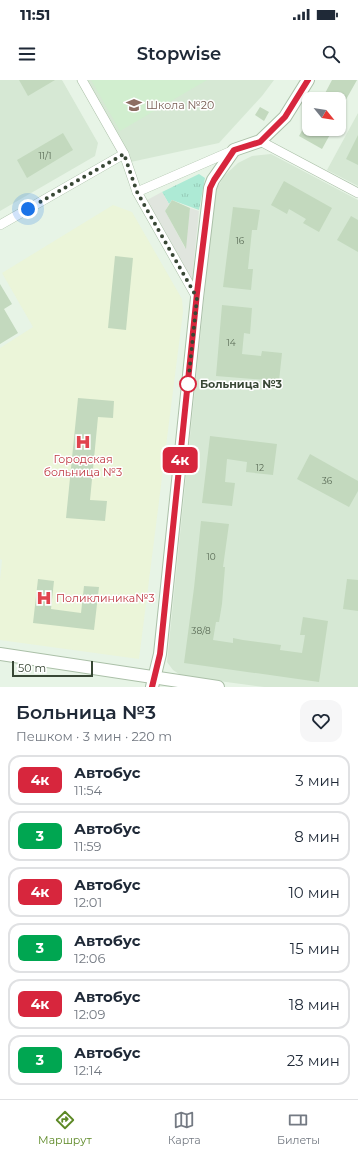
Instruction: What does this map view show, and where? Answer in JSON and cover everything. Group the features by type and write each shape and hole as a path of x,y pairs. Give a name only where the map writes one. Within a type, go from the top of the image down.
{"street":[{"path":"82,80 124,154 137,192 197,298"},
{"path":"137,192 234,150 260,142 285,117 308,80"},
{"path":"260,142 358,193"},
{"path":"154,682 160,654 210,188 234,150"},
{"path":"0,225 124,154"},
{"path":"0,654 154,682 218,687"}],"shaded area":[{"path":"0,80 62,80 98,143 95,156 0,211"},
{"path":"76,80 274,80 262,96 219,143 126,163"},
{"name":"Школа №20","path":"91,80 207,80 120,131"},
{"path":"358,113 358,186 327,170"},
{"path":"271,154 358,200 358,687 264,687 182,676 173,670 167,662 215,192 224,176 238,163 252,156"},
{"path":"162,192 169,204 165,211 185,248 190,208 199,211 192,280 147,200"},
{"name":"Городская больница №3","path":"113,205 132,212 182,299 183,312 139,659 0,640 0,581 2,560 0,559 0,348 33,327 2,273"}],"green space":[{"path":"199,174 205,178 199,210 172,200 169,204 162,192"}],"building":[{"path":"19,80 55,80 28,96"},
{"path":"332,80 357,80 346,100 346,92 326,92"},
{"path":"260,107 269,112 264,121 255,115"},
{"path":"302,131 302,136 329,136 322,149 299,136"},
{"path":"63,133 73,150 27,178 17,160"},
{"path":"358,135 358,165 346,159"},
{"path":"284,181 332,208 319,232 303,223 306,219 289,209 287,214 271,205"},
{"path":"172,200 190,208 186,249 165,211"},
{"path":"233,207 260,210 257,230 252,230 248,269 253,269 251,290 223,287"},
{"path":"351,216 358,220 358,252 337,240"},
{"path":"115,256 133,258 126,330 108,328"},
{"path":"0,284 12,304 4,309 18,333 0,344"},
{"path":"222,305 252,308 250,334 244,333 242,354 261,356 262,351 282,353 279,381 216,376"},
{"path":"78,398 114,401 113,418 98,417 90,500 107,501 105,521 66,518"},
{"path":"210,436 277,444 273,475 246,472 247,462 227,459 225,482 235,483 232,506 202,503"},
{"path":"310,454 358,481 358,491 349,507 297,479"},
{"path":"201,521 229,524 223,567 225,567 222,604 219,622 216,622 213,640 233,643 233,638 281,645 280,650 302,653 305,635 300,635 303,617 328,621 319,682 184,663"},
{"name":"Поликлиника№3","path":"38,579 54,581 51,609 81,613 84,586 99,587 94,630 33,623"},
{"path":"347,579 358,580 358,611 343,609"}],"bus line":[{"name":"4к","path":"152,687 160,654 197,293 210,188 234,150 260,142 285,117 308,80"}],"place":[{"name":"Школа №20","path":"134,105"},
{"name":"Больница №3","path":"188,384"},
{"name":"Городская больница №3","path":"83,442"},
{"name":"Поликлиника№3","path":"44,598"}],"route":[{"path":"28,209 124,154 137,192 197,298 188,384"}]}
